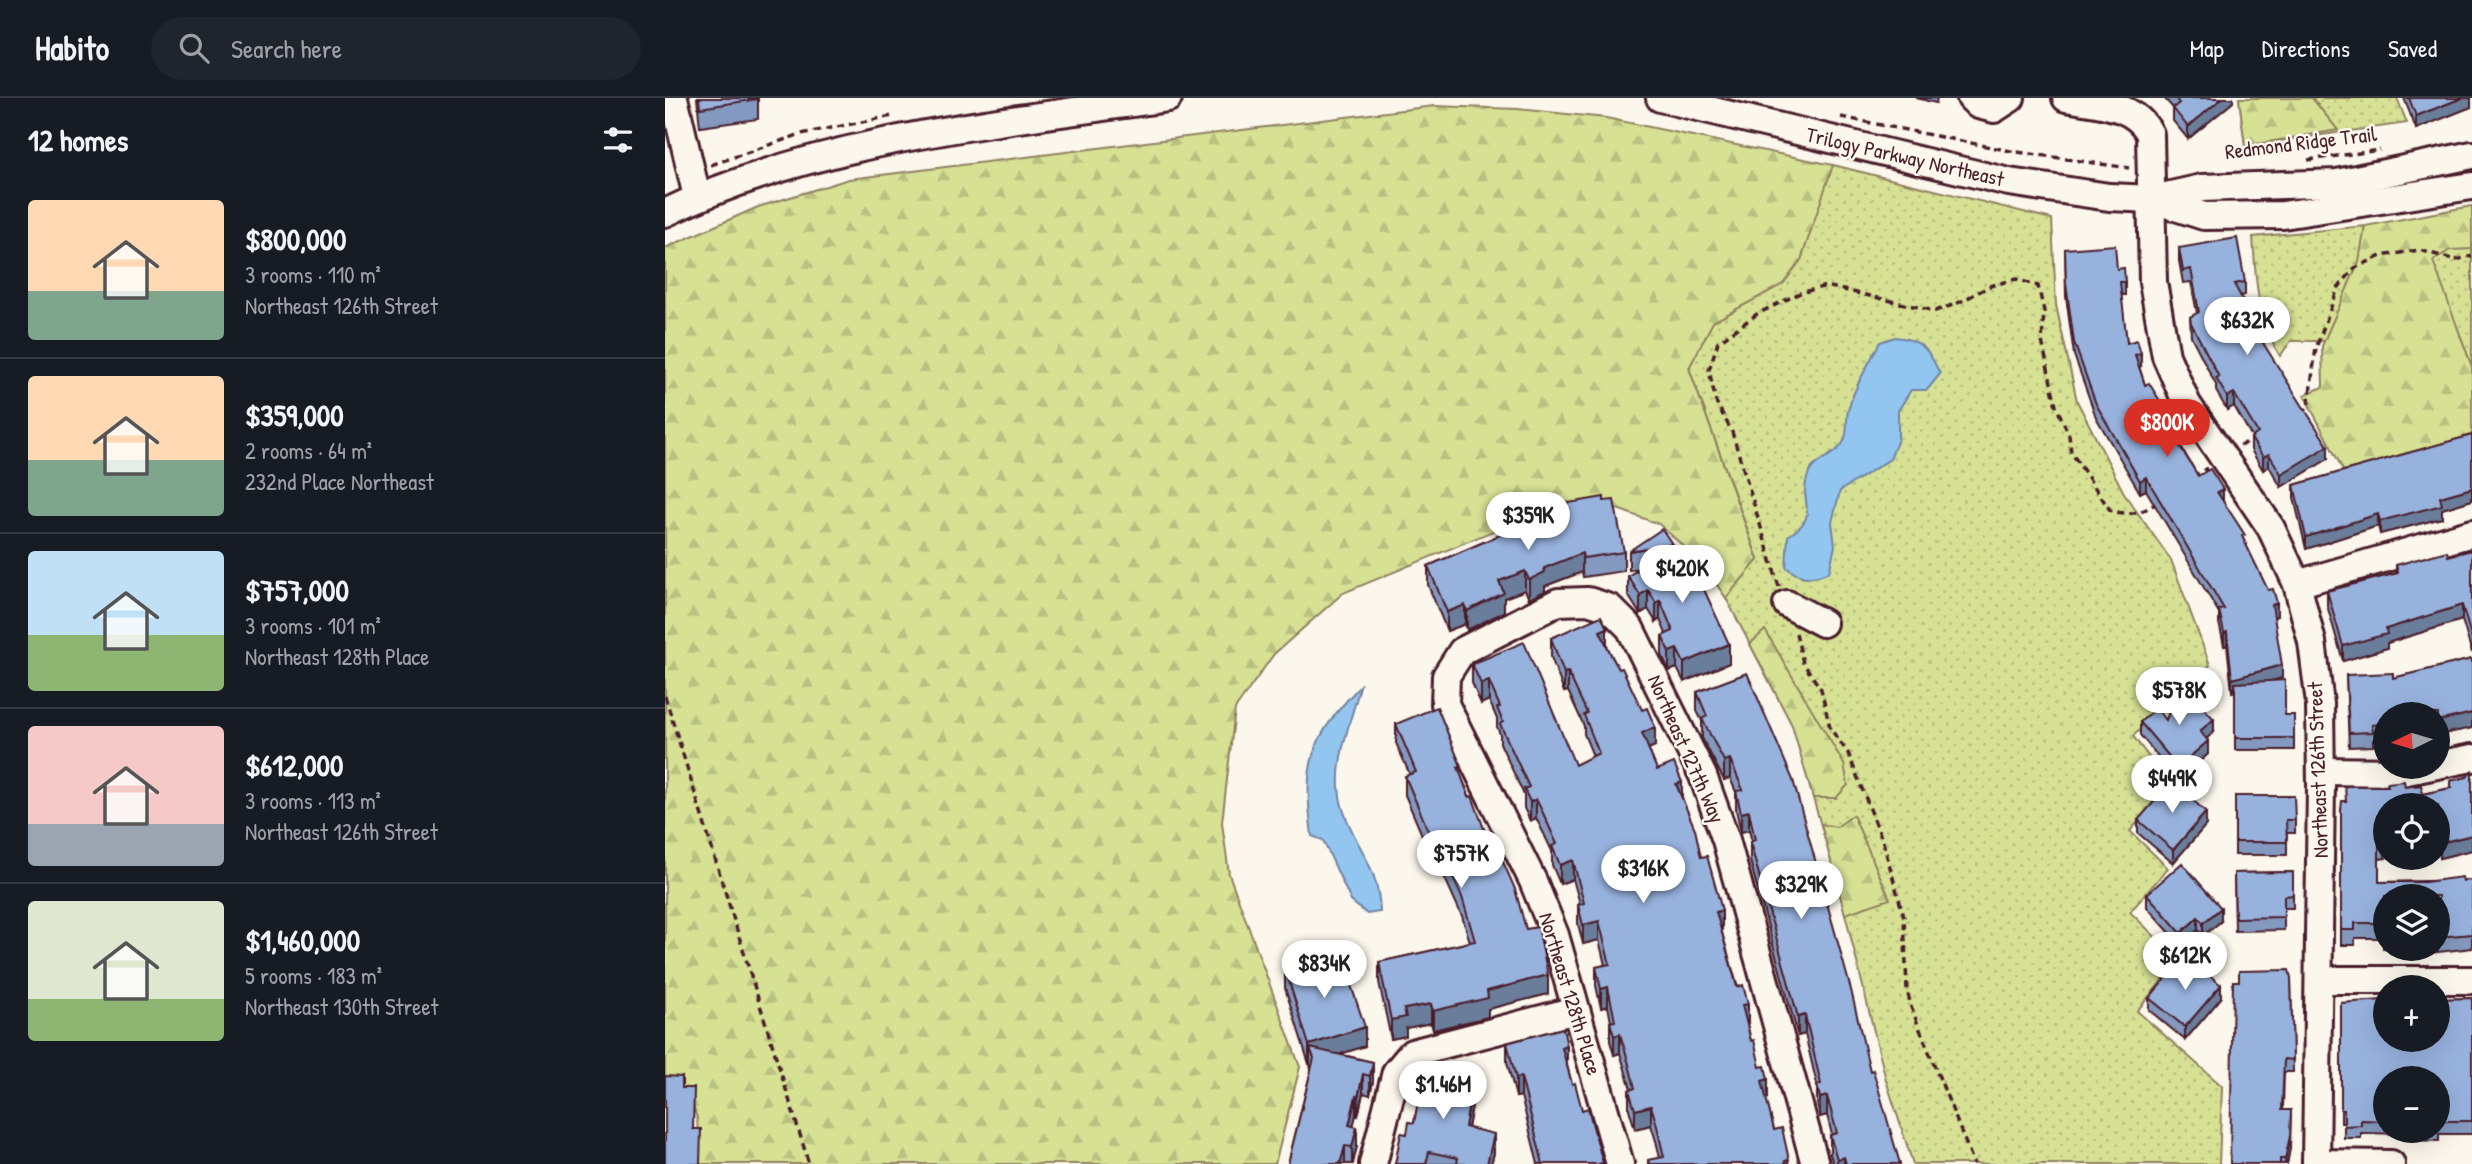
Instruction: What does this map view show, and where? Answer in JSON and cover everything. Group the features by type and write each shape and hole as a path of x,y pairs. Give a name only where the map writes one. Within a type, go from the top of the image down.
{"street":[{"path":"674,98 697,197"},
{"path":"665,212 697,197 758,175 853,148 1168,98"},
{"name":"Trilogy Parkway Northeast","path":"1660,98 2009,182 2109,197 2153,199 2202,188 2337,183 2472,155"},
{"path":"1971,98 1978,105 1994,108 2011,98"},
{"name":"Northeast 126th Street","path":"2066,98 2126,109 2144,123 2153,147 2153,282 2166,356 2187,404 2271,528 2297,584 2312,642 2320,704 2321,771 2316,1163"},
{"name":"Trilogy Parkway Northeast","path":"2153,199 2204,216 2283,215 2366,205 2472,186"},
{"path":"2297,584 2472,533"},
{"name":"Northeast 127th Way","path":"1446,676 1462,651 1558,602 1588,601 1611,608 1630,628 1703,776 1741,889 1815,1164"},
{"path":"1787,604 1823,623"},
{"name":"Northeast 128th Place","path":"1446,676 1445,704 1533,881 1555,935 1620,1164"},
{"path":"2321,771 2402,772 2472,758"},
{"path":"2320,980 2472,980"},
{"path":"1373,1164 1396,1072 1576,1010"},
{"path":"2316,1163 2391,1164"}],"path":[{"path":"1835,116 2011,151 2132,168"},
{"name":"Redmond Ridge Trail","path":"2295,162 2389,148"},
{"path":"2297,414 2308,408 2316,348 2338,288 2355,268 2381,256 2419,250 2456,260 2472,256"},
{"path":"1974,1164 1911,1007 1907,989 1905,917 1883,842 1848,753 1830,728 1821,689 1803,663 1732,432 1716,402 1709,370 1718,342 1757,314 1800,293 1826,286 1935,311 1956,304 1990,286 2016,279 2038,286 2044,311 2042,341 2056,406 2069,435 2071,452 2111,510 2128,515 2145,511 2166,496"},
{"path":"2186,482 2264,432"},
{"path":"665,696 809,1164"}],"green space":[{"path":"2239,98 2397,98 2407,123 2245,146"},
{"path":"2239,98 2312,98 2338,130 2245,146"},
{"path":"1434,106 1518,109 1606,118 1833,165 1801,260 1783,284 1713,322 1689,368 1758,560 1726,598 1702,563 1659,524 1609,506 1563,502 1343,593 1274,654 1235,709 1222,823 1229,874 1300,1067 1275,1164 700,1164 697,1118 690,1097 665,1081 665,248 758,207 849,179"},
{"path":"1833,165 2052,219 2056,305 2077,401 2125,495 2171,560 2210,665 2133,736 2170,785 2130,831 2168,868 2130,912 2179,960 2137,1011 2222,1086 2219,1164 1913,1164 1886,1080 1837,881 1792,725 1726,598 1758,559 1689,368 1691,262"},
{"path":"2472,206 2472,249 2450,250 2433,261 2472,367 2472,439 2345,474 2304,395 2323,387 2322,346 2359,261 2365,226"},
{"path":"2472,217 2472,367 2457,327 2370,341 2291,341 2280,356 2266,328 2262,313 2253,237 2365,226 2364,239"},
{"path":"1765,630 1844,764 1848,785 1836,798 1813,798 1792,725 1750,644"},
{"path":"1853,815 1890,899 1845,914 1821,824 1837,827"}],"water":[{"path":"1895,337 1912,340 1924,347 1940,374 1927,390 1911,390 1898,411 1898,439 1890,459 1840,491 1832,522 1835,546 1829,572 1812,577 1796,574 1786,567 1788,536 1807,515 1805,485 1808,475 1815,465 1842,444 1846,435 1848,411 1862,376 1880,342"},
{"path":"1360,686 1343,749 1339,781 1344,812 1372,870 1379,896 1380,912 1367,914 1351,901 1323,840 1312,836 1309,811 1310,771 1320,738"}],"building":[{"path":"699,98 758,98 758,99 700,108"},
{"path":"2175,98 2222,98 2188,127 2173,108 2179,103"},
{"path":"2409,98 2462,98 2416,116"},
{"path":"2237,238 2245,282 2234,284 2265,341 2263,343 2328,446 2281,474 2269,454 2263,457 2251,438 2258,433 2234,393 2227,397 2191,323 2190,317 2199,312 2191,269 2183,271 2179,248"},
{"path":"2115,245 2117,269 2124,268 2125,282 2120,282 2127,343 2137,340 2141,353 2135,355 2145,385 2149,383 2179,432 2173,435 2198,476 2210,469 2223,489 2217,492 2245,535 2242,536 2268,590 2273,589 2277,603 2272,605 2282,665 2232,679 2227,632 2224,633 2219,610 2224,609 2146,477 2140,481 2096,404 2074,342 2066,284 2065,249"},
{"path":"2472,435 2472,488 2440,497 2442,505 2380,521 2378,514 2306,537 2294,485"},
{"path":"1604,497 1604,501 1614,500 1624,552 1583,558 1582,553 1544,568 1545,572 1529,580 1525,571 1499,581 1504,593 1467,611 1465,605 1447,612 1428,566 1558,510 1557,505"},
{"path":"1662,529 1672,544 1629,551"},
{"path":"1673,547 1682,560 1686,557 1696,572 1729,644 1684,663 1677,649 1669,652 1662,636 1673,631 1660,600 1656,603 1648,590 1640,595 1628,576"},
{"path":"2472,550 2472,639 2462,605 2386,629 2387,634 2343,646 2327,591 2398,573 2396,565 2447,551 2448,556"},
{"path":"1601,616 1607,628 1600,631 1612,657 1619,669 1622,668 1642,710 1647,708 1655,727 1642,733 1657,770 1674,763 1682,782 1676,784 1695,829 1701,857 1707,856 1722,910 1716,912 1737,987 1743,985 1748,1004 1742,1005 1760,1067 1765,1066 1768,1079 1762,1081 1774,1130 1782,1128 1789,1160 1785,1161 1786,1164 1649,1164 1648,1160 1664,1157 1651,1106 1635,1110 1629,1090 1635,1088 1627,1057 1620,1034 1614,1036 1610,1022 1615,1021 1608,987 1601,989 1596,967 1610,964 1599,921 1583,925 1578,905 1584,903 1573,860 1560,865 1552,846 1557,844 1543,813 1536,799 1530,802 1524,789 1529,787 1500,724 1503,722 1497,708 1500,707 1489,681 1481,684 1472,664 1524,642 1575,765 1599,753 1584,715 1587,713 1568,672 1564,673 1551,638"},
{"path":"2472,659 2472,713 2450,718 2450,702 2373,702 2373,732 2349,733 2346,675 2393,673 2393,678"},
{"path":"1747,673 1793,780 1851,990 1870,1071 1873,1070 1900,1164 1846,1164 1844,1157 1837,1159 1830,1135 1837,1133 1827,1096 1820,1098 1817,1085 1821,1084 1805,1015 1798,1017 1750,842 1755,840 1749,811 1741,813 1736,791 1743,790 1730,759 1724,761 1702,719 1707,716 1697,692"},
{"path":"2285,680 2285,715 2294,715 2294,738 2235,738 2235,683"},
{"path":"2184,687 2214,719 2200,731 2208,741 2178,767 2140,722 2156,708 2166,720 2176,691"},
{"path":"1437,707 1461,766 1458,767 1469,797 1472,796 1486,834 1490,832 1515,889 1526,929 1538,927 1548,975 1487,991 1488,998 1433,1011 1431,1004 1404,1009 1406,1017 1391,1020 1379,962 1475,941 1462,897 1440,848 1436,849 1405,776 1416,772 1396,724"},
{"path":"2472,771 2472,835 2450,840 2450,793 2428,793 2451,788 2450,781 2467,777"},
{"path":"2174,779 2206,812 2173,850 2138,820"},
{"path":"2404,781 2405,787 2421,785 2423,793 2373,793 2373,870 2379,870 2379,882 2425,882 2462,877 2463,881 2472,880 2472,934 2450,936 2450,884 2373,884 2373,923 2355,923 2355,930 2341,930 2341,810 2342,801 2346,801 2345,786 2388,786 2387,783"},
{"path":"2235,796 2294,796 2295,820 2286,820 2287,842 2235,842"},
{"path":"2182,863 2221,908 2203,923 2198,917 2181,933 2147,894"},
{"path":"2293,872 2293,895 2284,896 2284,917 2235,918 2234,873"},
{"path":"1333,954 1340,976 1347,973 1365,1027 1309,1045 1285,969"},
{"path":"2183,958 2196,969 2199,966 2221,985 2185,1027 2149,998"},
{"path":"2289,970 2293,1060 2284,1059 2282,1110 2291,1110 2290,1136 2285,1159 2280,1159 2280,1164 2230,1164 2233,981 2239,981 2239,971"},
{"path":"2472,998 2472,1121 2450,1121 2450,1066 2373,1066 2373,1120 2361,1120 2361,1125 2344,1126 2344,1110 2341,1110 2341,1003 2373,1001 2373,1052 2450,1052 2450,999"},
{"path":"1563,1028 1567,1046 1562,1048 1572,1084 1575,1083 1582,1110 1588,1108 1603,1163 1543,1164 1521,1077 1516,1078 1507,1043"},
{"path":"1310,1048 1373,1062 1370,1076 1363,1074 1358,1097 1356,1096 1349,1125 1357,1127 1352,1147 1345,1146 1340,1164 1288,1164 1314,1058"},
{"path":"1419,1065 1474,1075 1465,1127 1494,1134 1487,1164 1457,1164 1458,1158 1429,1152 1426,1164 1395,1164 1401,1133 1407,1134 1409,1122 1414,1123 1421,1086 1415,1085"},
{"path":"665,1076 682,1077 682,1088 694,1088 693,1129 701,1129 700,1164 665,1164"}]}
